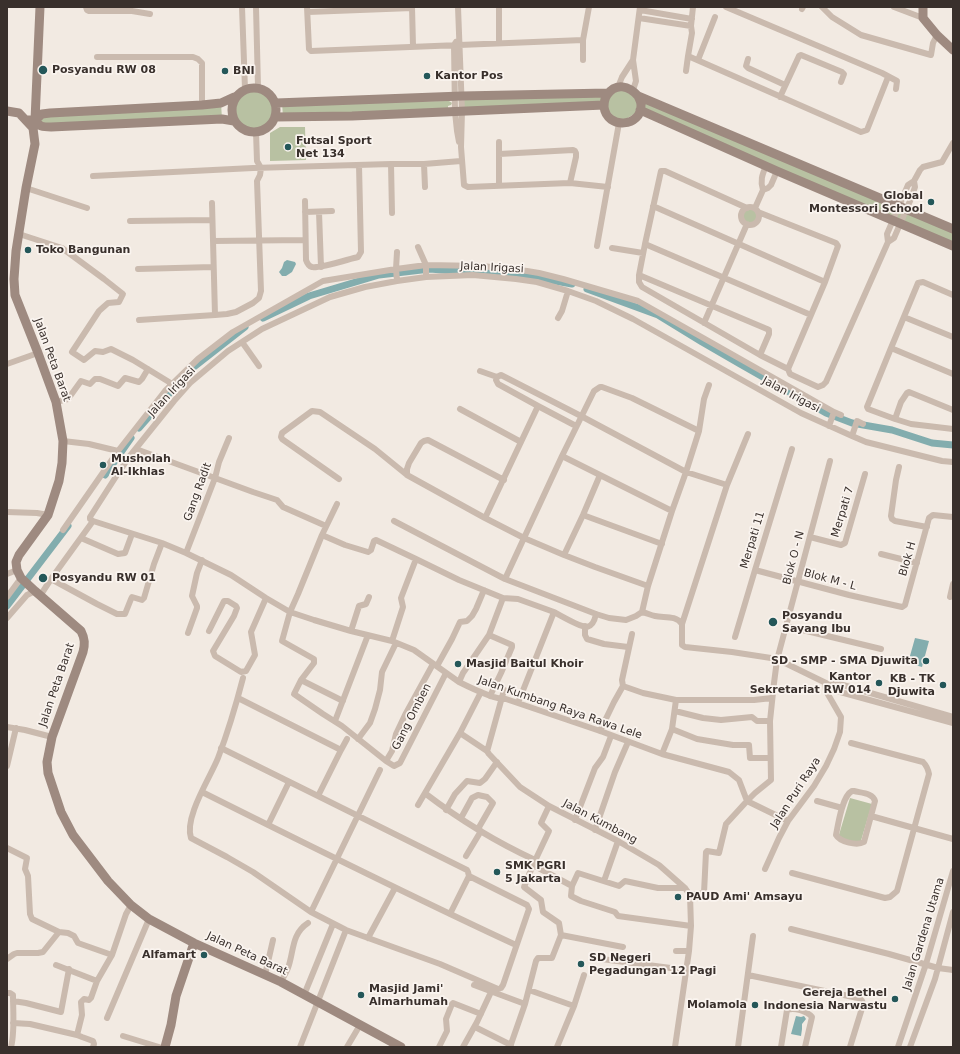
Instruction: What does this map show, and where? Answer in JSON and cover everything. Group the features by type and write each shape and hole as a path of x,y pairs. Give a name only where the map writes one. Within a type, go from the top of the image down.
{"street":[{"path":"31,120 40,7"},
{"path":"86,7 89,11 132,11 150,14"},
{"path":"242,7 245,89"},
{"path":"256,7 258,87"},
{"path":"413,46 412,7 308,10 309,48 311,51 413,46 457,42 499,43 583,40"},
{"path":"458,7 458,96 461,161 465,186 570,183 608,187"},
{"path":"499,7 499,43"},
{"path":"583,60 583,40 589,7"},
{"path":"686,71 692,33 691,26 693,7"},
{"path":"726,7 882,73 897,81"},
{"path":"822,7 832,17 861,35 931,55 933,43 937,35"},
{"path":"894,7 923,18 937,35 953,50"},
{"path":"923,7 923,18"},
{"path":"692,19 640,9 633,60 636,93 641,104 640,110 633,120 626,123 620,123 608,117 605,112 604,105 608,94 618,87 625,87 636,93 953,229"},
{"path":"698,60 715,17"},
{"path":"639,18 691,26"},
{"path":"780,97 802,53 842,72 844,76 841,82"},
{"path":"688,56 861,132 867,130 888,77"},
{"path":"97,57 193,57 198,59 202,63 202,105"},
{"path":"748,59 746,66 748,68 785,85"},
{"path":"618,87 622,76 633,60"},
{"path":"896,90 899,75"},
{"path":"258,87 268,93 276,104 275,117 269,127 264,130 249,132 242,129 234,121 231,105 234,98 245,89 258,87"},
{"path":"276,104 458,96 608,94"},
{"path":"31,120 42,114 202,105 221,103 234,98"},
{"path":"275,117 352,116 604,105"},
{"path":"640,110 777,171 953,246"},
{"path":"7,111 19,113 42,127 222,119 234,121"},
{"path":"86,111 87,126"},
{"name":"Jalan Peta Barat","path":"31,120 35,144 19,234 11,265 15,295 56,402 63,441 59,481 48,515 19,555 16,562 20,575 36,593 80,631 84,638 85,646 52,737 47,762 61,812 84,852 108,882 131,905 149,919 194,943 281,982 317,1003 401,1047"},
{"path":"597,246 620,123"},
{"path":"256,132 257,161 261,168 257,181"},
{"path":"499,142 499,185"},
{"path":"788,369 838,249 837,244 751,207 747,208 663,170 653,206 639,275 639,282 642,287 760,355 788,369 790,374 818,387 824,385 888,242 894,238 896,222 903,207 908,185 914,181 923,167 942,162 953,143"},
{"path":"499,154 573,150 576,153 576,157 570,183"},
{"path":"139,320 227,314 236,312 259,298 261,291 257,181 253,168 257,161"},
{"path":"93,176 253,168 424,164 461,161"},
{"path":"391,164 392,213"},
{"path":"424,164 424,187"},
{"path":"305,201 305,240 307,264 314,268 358,257 361,252 358,165"},
{"path":"747,208 744,210 741,217 747,224 752,225 757,222 759,218 757,210 763,190 761,179 766,166"},
{"path":"763,190 771,185 777,171"},
{"path":"26,188 87,208"},
{"path":"212,203 215,315"},
{"path":"653,206 825,282"},
{"path":"305,212 332,211"},
{"path":"319,212 321,267"},
{"path":"130,221 212,220"},
{"path":"704,323 747,224"},
{"path":"19,234 62,248 104,278 123,294 119,302 108,303 99,311 72,352 84,360 95,351 102,352 111,349 133,360 169,382 171,385"},
{"path":"213,242 305,240"},
{"path":"645,244 811,314"},
{"path":"418,246 426,271"},
{"path":"612,248 643,253"},
{"path":"396,275 397,252"},
{"path":"138,269 213,267"},
{"path":"63,530 118,451 171,385 198,359 233,332 323,281 426,271 482,271 526,276 539,273 561,284 605,298 638,302 836,414 830,425"},
{"name":"Jalan Irigasi","path":"93,521 90,517 136,448 190,383 228,351 262,328 330,297 365,287 396,275 426,271 473,275 482,271 526,276 537,282 561,284 568,291 605,298 633,319 801,412 852,434 866,442 942,461 953,462"},
{"path":"639,275 769,330 769,334 760,355"},
{"path":"953,295 923,282 916,285 867,407 868,409 911,424 953,429"},
{"path":"559,314 568,291"},
{"path":"904,317 953,337"},
{"path":"242,342 259,366"},
{"path":"891,348 953,374"},
{"path":"7,364 38,353"},
{"path":"56,402 68,399 81,381 90,384 95,379 100,379 118,386 125,378 139,382 148,369"},
{"path":"480,371 497,377 501,375 686,472 728,485"},
{"path":"497,377 496,380 498,384 576,426"},
{"path":"644,612 648,586 699,431 704,399 709,385"},
{"path":"505,579 576,426 594,392 600,387 632,398 699,431"},
{"path":"895,419 901,402 909,392 953,410"},
{"path":"485,518 538,406"},
{"path":"460,409 521,442"},
{"path":"339,479 282,439 282,433 312,411 320,412 375,449 407,475 485,518 524,538 564,555 648,586"},
{"path":"852,434 859,424"},
{"path":"748,434 728,485 682,624 683,646 732,652 777,660 827,683 833,690 953,723"},
{"name":"Gang Radit","path":"186,552 215,478 228,438"},
{"path":"407,475 409,463 421,443 428,440 504,480"},
{"path":"63,441 89,444 118,451"},
{"path":"136,448 277,500 283,508 326,526"},
{"name":"Merpati 11","path":"735,637 754,570 792,449"},
{"path":"562,456 672,511"},
{"name":"Blok O - N","path":"747,801 772,778 770,758 770,721 777,660 830,461"},
{"path":"898,468 891,516 895,521 927,527"},
{"name":"Merpati 7","path":"810,537 840,545 846,543 865,474"},
{"path":"564,555 600,475"},
{"path":"337,504 326,526 290,612 282,641 314,659 314,663 301,680 343,701"},
{"path":"7,512 48,515"},
{"path":"583,515 662,544"},
{"name":"Blok H","path":"901,608 905,605 929,518 933,515 953,517"},
{"path":"7,618 27,595 36,593 51,579 93,521"},
{"name":"Jalan Kumbang Raya Rawa Lele","path":"93,521 186,552 231,575 290,612 351,631 394,642 414,650 459,682 490,696 518,703 662,754 729,772 739,780 747,801"},
{"path":"394,521 505,579 596,614 609,618 626,620 644,612"},
{"path":"81,538 118,554 125,553 132,534"},
{"path":"322,536 368,552 371,550 374,541 376,540 459,580 503,598 518,599 554,612 578,624 588,627 595,619 596,614"},
{"path":"51,579 117,614 125,614 132,598 142,600 144,598 154,564 162,544"},
{"path":"881,554 917,563"},
{"path":"358,739 370,723 375,709 380,690 382,672 394,642 403,607 401,598 416,559"},
{"path":"188,633 197,608 192,596 197,573 202,560"},
{"name":"Blok M - L","path":"754,570 901,608"},
{"path":"7,574 20,575 7,597"},
{"path":"950,597 953,584"},
{"path":"386,761 392,751 396,734 405,715 452,639 460,622 467,621 472,616 484,590"},
{"path":"351,631 359,606 366,604 369,597"},
{"path":"209,631 224,601 228,601 236,606 237,608 234,616 213,651 215,656 241,672 246,671 254,655 252,632 266,598"},
{"path":"459,682 489,634 503,598"},
{"path":"518,703 554,612"},
{"path":"644,612 657,617 662,616 677,619 682,624"},
{"path":"586,626 585,635 587,639 604,644 628,647"},
{"path":"786,626 880,649"},
{"path":"489,634 512,645 490,696"},
{"path":"600,731 623,686 622,680 632,634"},
{"path":"335,721 368,635"},
{"name":"Gang Omben","path":"301,680 294,694 335,721 394,766 400,763 446,673"},
{"path":"243,678 218,759 193,813 190,827 191,838 253,872 311,912 346,930 440,964 498,989 503,986 529,909 527,904 469,876"},
{"path":"827,683 836,683 953,717"},
{"name":"Jalan Puri Raya","path":"765,868 788,821 814,786 826,766 840,732 841,717 826,691 827,683"},
{"path":"623,686 643,694 676,700 754,700 772,698"},
{"path":"487,751 504,690"},
{"path":"418,805 426,794 481,692"},
{"path":"238,698 341,750"},
{"path":"662,754 672,729 676,700"},
{"path":"675,711 703,718 721,720 752,717 757,721 770,721"},
{"path":"7,727 52,737"},
{"path":"7,766 16,728"},
{"path":"672,729 697,739 733,745 749,745 750,758 770,758"},
{"name":"Jalan Kumbang","path":"460,733 487,751 520,787 549,806 659,865 685,888 690,895"},
{"path":"575,820 594,768 603,757 611,736"},
{"path":"318,796 347,738"},
{"path":"595,830 614,772 628,742"},
{"path":"792,873 885,898 890,897 897,892 929,774 927,766 923,762 851,743"},
{"path":"221,748 467,870 469,876 450,914"},
{"path":"446,810 456,794 467,781 480,783 485,779 497,762"},
{"path":"311,912 380,770"},
{"path":"268,825 289,782"},
{"path":"854,791 872,796 874,798 875,801 864,842 856,844 839,839 836,835 842,808 849,793 854,791"},
{"path":"202,792 337,860 516,945"},
{"path":"426,794 446,810 572,886"},
{"path":"461,818 472,798 478,795 487,797 493,803 466,856"},
{"path":"675,1047 689,951 691,926 690,895 704,893 706,852 718,853 726,824 747,801 788,821"},
{"path":"817,801 842,808"},
{"path":"475,1026 510,1046 525,1004 536,961 538,958 552,958 561,935 558,923 543,912 541,900 524,887 549,831 540,824 549,806"},
{"path":"871,816 953,839"},
{"path":"604,881 618,842"},
{"path":"7,848 27,858 25,868 28,876 30,914 32,919 59,932 68,933 74,936 78,943 112,955"},
{"name":"Jalan Gardena Utama","path":"898,1047 926,964 953,871"},
{"path":"685,888 658,888 625,881 619,886 578,873 572,886 571,896 581,901 615,912 618,916 691,926"},
{"path":"368,938 395,888"},
{"path":"77,1035 82,1015 81,1002 84,999 90,1000 97,981 112,955 126,914 131,905"},
{"name":"Jalan Gardena Utama","path":"910,1047 938,968 953,912"},
{"path":"107,1018 149,919"},
{"path":"281,982 288,968 299,930 308,923"},
{"path":"304,995 334,924"},
{"path":"791,929 938,968 953,970"},
{"path":"300,1047 346,930"},
{"path":"8,959 17,953 43,952 59,932"},
{"path":"561,935 623,947"},
{"path":"738,1047 753,936"},
{"path":"265,975 273,940"},
{"path":"165,1047 171,1025 176,996 194,943"},
{"path":"676,951 689,951"},
{"path":"594,958 686,970"},
{"path":"56,965 97,981"},
{"path":"13,1001 61,1012 68,969"},
{"path":"748,975 862,1000 863,1005 850,1047"},
{"path":"557,1047 574,1006 584,976"},
{"path":"474,985 525,1004"},
{"path":"529,990 574,1006"},
{"path":"463,1047 491,992"},
{"path":"7,993 12,993 13,1001 11,1047"},
{"path":"439,1047 446,1031 446,1019 452,1004 481,1014"},
{"path":"782,1047 787,1010 790,1009 809,1013 812,1017 805,1047"},
{"path":"13,1023 30,1024 77,1035 93,1041 93,1047"},
{"path":"347,1047 360,1025"},
{"path":"123,1036 159,1047"}],"green space":[{"path":"618,87 953,229 953,246 641,110 619,123 604,105 462,111 462,96 589,93"},
{"path":"250,88 258,88 263,89 270,94 275,101 275,119 270,126 263,131 250,132 242,129 235,122 232,114 232,106 235,98 242,91"},
{"path":"449,101 452,103 448,106 448,112 283,117 282,103"},
{"path":"221,103 222,119 51,127 35,120 50,113"},
{"name":"Futsal Sport Net 134","path":"280,127 305,127 306,160 270,161 270,133"},
{"path":"750,207 756,210 759,216 756,222 750,225 744,222 741,216 744,210"},
{"path":"850,798 872,804 860,844 838,838"}],"water":[{"path":"287,260 295,262 296,264 292,272 286,276 282,276 279,272 284,262"},
{"path":"915,638 929,641 922,667 908,663"},
{"path":"796,1016 804,1016 806,1019 802,1024 801,1036 791,1034"}],"waterway":[{"path":"263,318 309,296 379,275 430,269 516,274 572,284"},
{"path":"587,289 658,315 826,413 852,423 892,430 932,443 953,445"},
{"path":"139,428 190,370 245,327"},
{"path":"105,475 131,438"},
{"path":"7,606 68,526"}],"place":[{"name":"Posyandu RW 08","path":"43,70"},
{"name":"BNI","path":"225,71"},
{"name":"Kantor Pos","path":"427,76"},
{"name":"Futsal Sport Net 134","path":"288,147"},
{"name":"Global Montessori School","path":"931,202"},
{"name":"Toko Bangunan","path":"28,250"},
{"name":"Musholah Al-Ikhlas","path":"103,465"},
{"name":"Posyandu RW 01","path":"43,578"},
{"name":"Posyandu Sayang Ibu","path":"773,622"},
{"name":"SD - SMP - SMA Djuwita","path":"926,661"},
{"name":"Masjid Baitul Khoir","path":"458,664"},
{"name":"Kantor Sekretariat RW 014","path":"879,683"},
{"name":"KB - TK Djuwita","path":"943,685"},
{"name":"SMK PGRI 5 Jakarta","path":"497,872"},
{"name":"PAUD Ami' Amsayu","path":"678,897"},
{"name":"Alfamart","path":"204,955"},
{"name":"SD Negeri Pegadungan 12 Pagi","path":"581,964"},
{"name":"Masjid Jami' Almarhumah","path":"361,995"},
{"name":"Gereja Bethel Indonesia Narwastu","path":"895,999"},
{"name":"Molamola","path":"755,1005"}]}
